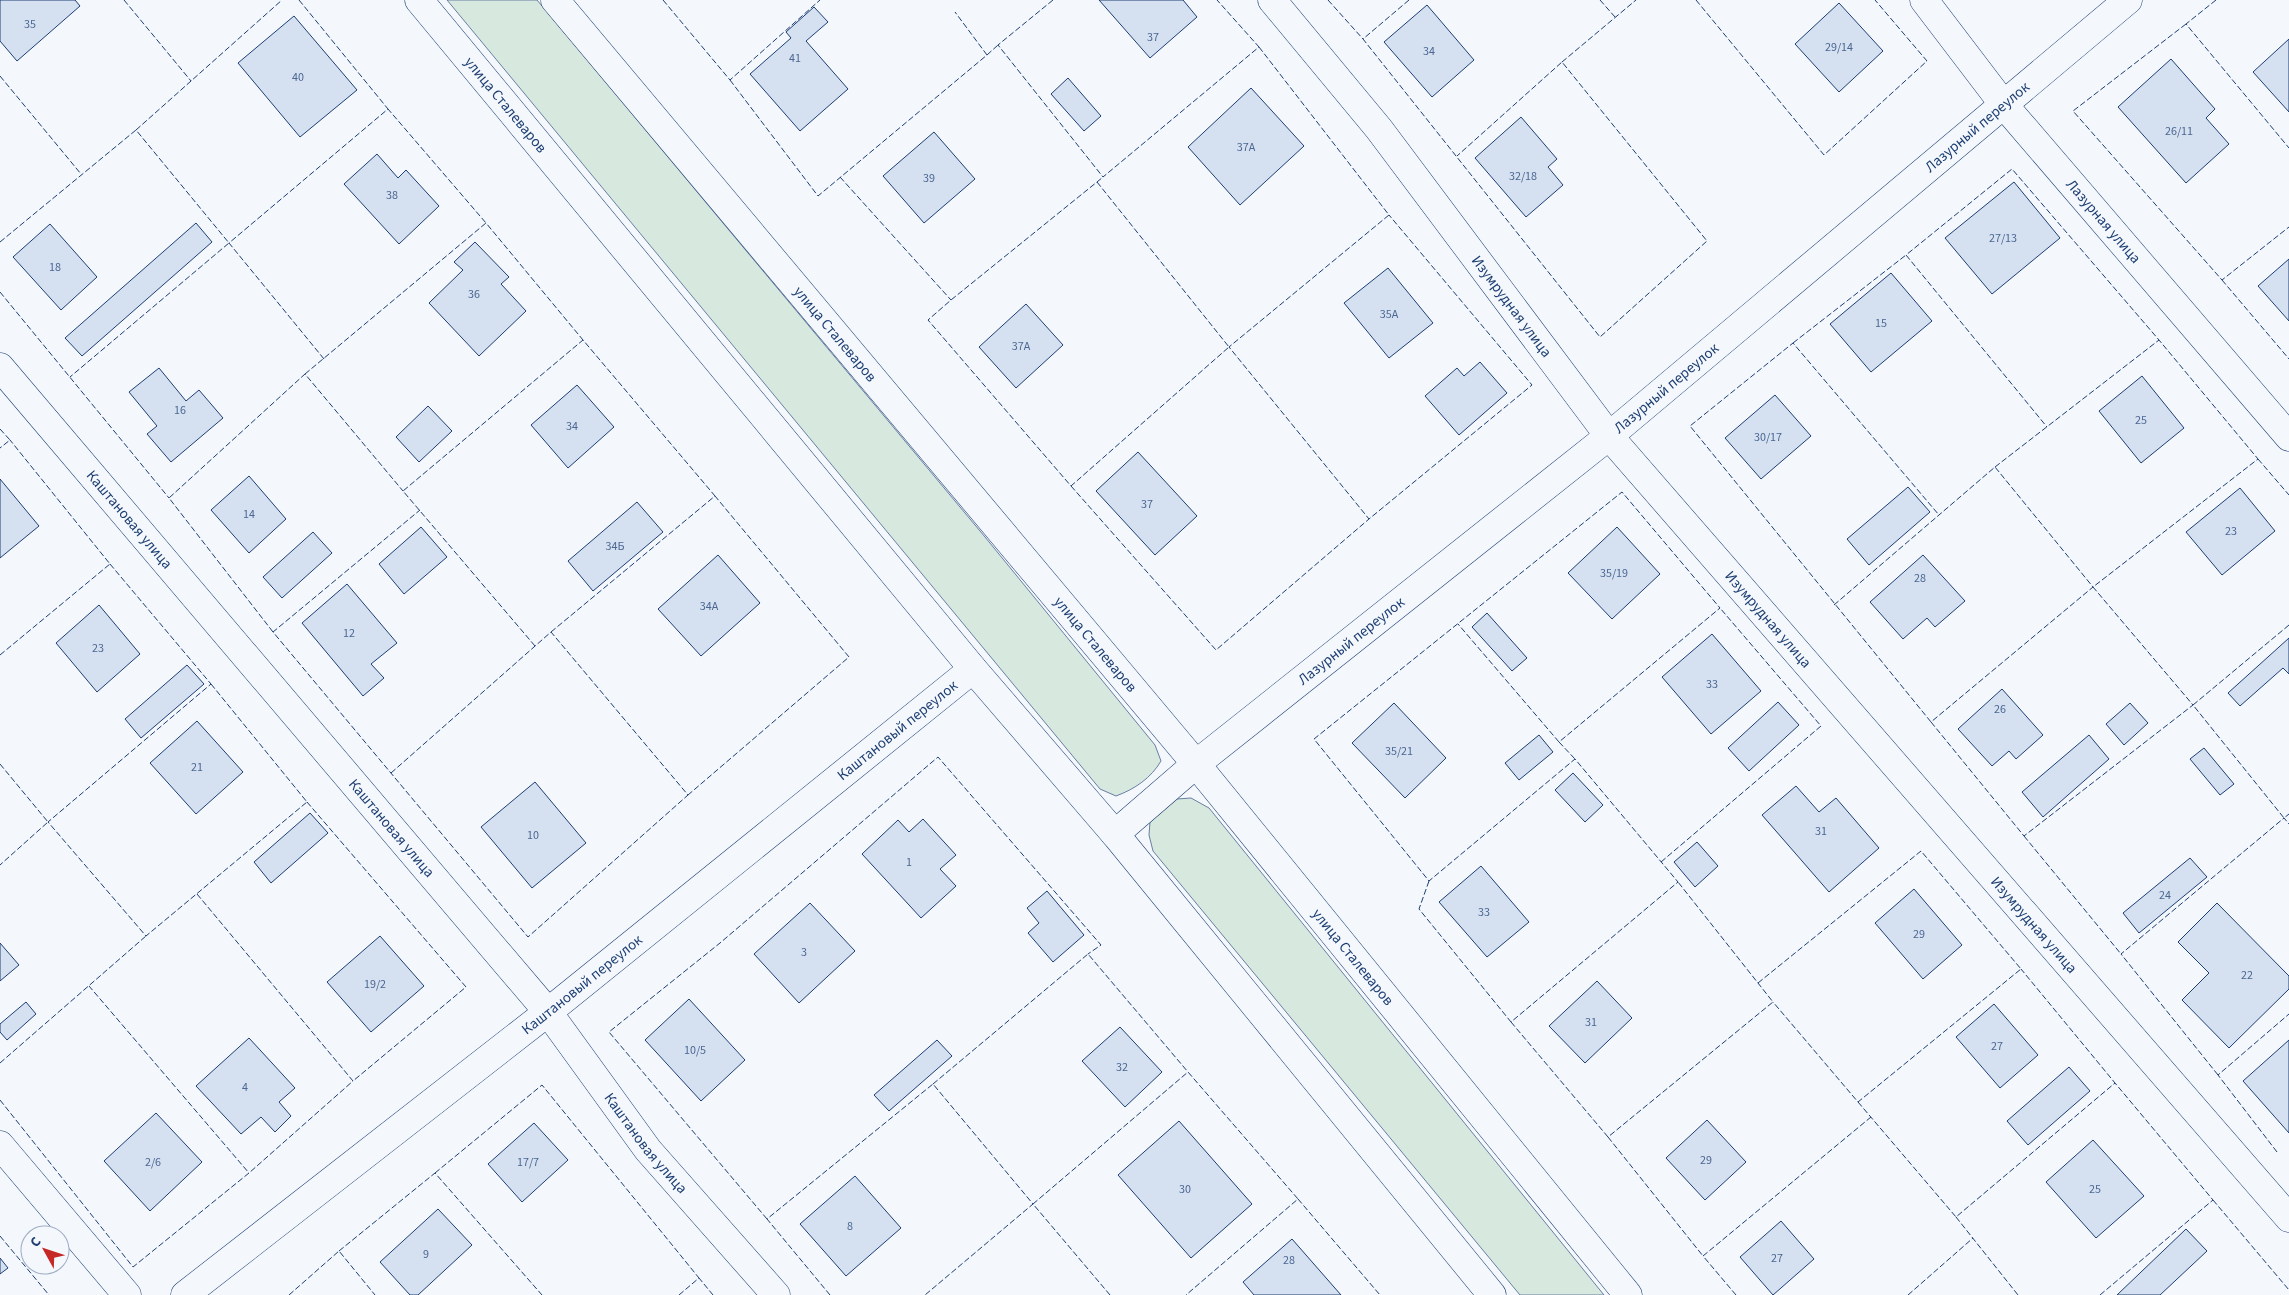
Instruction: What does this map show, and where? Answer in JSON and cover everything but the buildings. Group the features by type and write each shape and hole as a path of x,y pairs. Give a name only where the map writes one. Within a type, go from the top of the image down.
{"street":[{"name":"улица Сталеваров","path":"420,0 973,669 1115,834 1492,1295"},
{"name":"улица Сталеваров","path":"555,0 1196,764 1628,1295"},
{"name":"Изумрудная улица","path":"1272,0 1379,129 1609,436 2289,1218"},
{"name":"Лазурная улица","path":"1924,0 2004,105 2289,437"},
{"name":"Лазурный переулок","path":"1115,834 1196,764 1609,436 2128,0"},
{"name":"Каштановая улица","path":"0,367 548,1012 648,1150 776,1295"},
{"name":"Каштановый переулок","path":"185,1295 548,1012 973,669"},
{"path":"0,1145 127,1295"}],"shaded area":[{"path":"447,0 537,0 985,537 1155,745 1161,761 1147,778 1130,790 1116,796 1100,789"},
{"path":"1191,798 1209,808 1604,1295 1520,1295 1153,851 1149,835 1150,822 1177,799"}],"fence":[{"path":"124,0 191,81"},
{"path":"136,130 282,0"},
{"path":"299,0 388,109"},
{"path":"663,0 730,80 820,0"},
{"path":"1053,0 998,45 1103,177 1259,47 1217,0"},
{"path":"1328,0 1363,39"},
{"path":"1409,0 1363,39 1600,337 1707,241 1562,62 1457,156"},
{"path":"1600,0 1615,17"},
{"path":"1562,62 1636,0"},
{"path":"1696,0 1824,155 1927,61 1875,0"},
{"path":"2216,0 2186,24 2289,148"},
{"path":"730,80 818,196 987,55 955,12"},
{"path":"2186,24 2073,111 2222,280 2289,227"},
{"path":"987,55 998,45"},
{"path":"1259,47 1389,215 1229,347 1369,519 1532,385 1389,215"},
{"path":"0,76 81,174"},
{"path":"324,359 229,243 388,109 486,223"},
{"path":"0,242 136,130 229,243 70,377"},
{"path":"1995,467 2159,340 2012,169 1906,255 2047,427"},
{"path":"840,177 951,300"},
{"path":"1097,182 1229,347 1071,486 928,320 1103,177"},
{"path":"305,374 486,223 583,340"},
{"path":"1793,343 1906,255"},
{"path":"2222,280 2289,359"},
{"path":"0,292 169,498"},
{"path":"535,646 403,491 583,340 715,496"},
{"path":"1931,722 2024,836 2193,705 2093,587 2258,459 2159,340"},
{"path":"1834,605 1995,467 2093,587 1931,722 1690,426 1793,343 1939,515"},
{"path":"273,632 169,498 305,374 403,491"},
{"path":"0,429 10,440 0,448"},
{"path":"0,655 110,564 10,440"},
{"path":"2258,459 2289,495"},
{"path":"1071,486 1216,650 1369,519"},
{"path":"1429,881 1419,909 1511,1022 1678,882 1575,759 1429,881 1314,739 1622,492 1720,608 1559,742 1458,624"},
{"path":"551,632 715,496 849,657 688,795"},
{"path":"391,773 551,632 688,795 528,937 273,632 420,510"},
{"path":"110,564 211,684"},
{"path":"1661,862 1821,726 1720,608"},
{"path":"2289,625 2193,705 2284,818 2289,814"},
{"path":"211,684 307,802 146,936 48,822 211,684"},
{"path":"1559,742 1575,759"},
{"path":"767,1219 609,1032 720,943 938,757 1101,945 1088,954"},
{"path":"0,764 48,822 0,865"},
{"path":"307,802 466,987 353,1081"},
{"path":"2218,1075 2121,954 2284,818 2289,824"},
{"path":"2024,836 2121,954"},
{"path":"1758,983 1921,851 2021,969 1858,1102 1773,1002"},
{"path":"1511,1022 1608,1137 1773,1002 1678,882"},
{"path":"197,894 353,1081 249,1173"},
{"path":"0,1063 146,936"},
{"path":"933,1084 1088,954 1188,1072"},
{"path":"1858,1102 1956,1217 2115,1083 2021,969"},
{"path":"0,1100 133,1267 249,1173 89,986"},
{"path":"2277,1152 2218,1075 2289,1014"},
{"path":"1110,1295 1033,1204 1188,1072 1298,1199 1186,1295"},
{"path":"2100,1295 2213,1200 2115,1083"},
{"path":"830,1295 767,1219 933,1084 1033,1204 925,1295"},
{"path":"435,1173 542,1085 699,1278"},
{"path":"1736,1295 1703,1256 1871,1117"},
{"path":"1608,1137 1703,1256"},
{"path":"339,1251 435,1173 542,1295"},
{"path":"1298,1199 1380,1295"},
{"path":"2213,1200 2289,1290"},
{"path":"1956,1217 2018,1295"},
{"path":"0,1236 49,1295"},
{"path":"1908,1295 1973,1238"},
{"path":"289,1295 339,1251 375,1295"},
{"path":"679,1295 699,1278 713,1295"}]}
